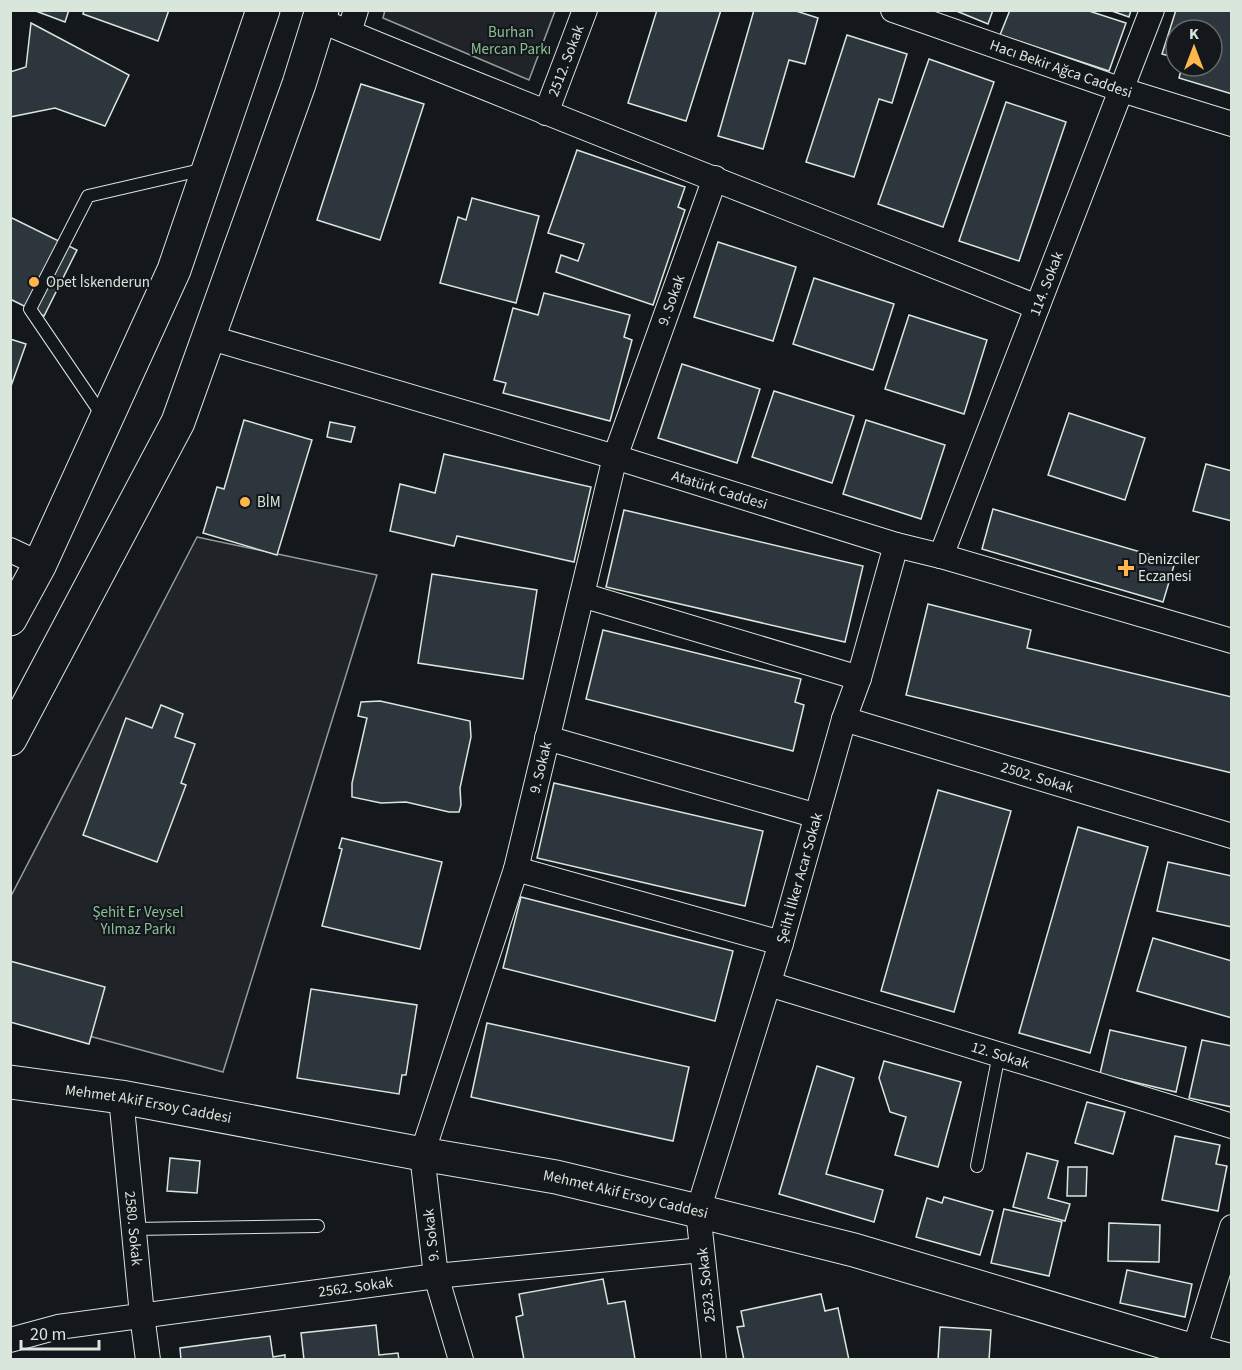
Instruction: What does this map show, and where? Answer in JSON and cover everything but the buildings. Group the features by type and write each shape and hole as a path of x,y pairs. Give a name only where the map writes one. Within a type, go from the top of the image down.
{"main road":[{"path":"10,619 39,564 174,270 263,10"},
{"path":"10,739 178,422 299,84 336,18"},
{"name":"Mehmet Akif Ersoy Caddesi","path":"10,1082 121,1097 556,1178 854,1250 1192,1355 1228,1359"}],"street":[{"name":"2512. Sokak","path":"546,113 585,10"},
{"name":"Hacı Bekir Ağca Caddesi","path":"893,10 1122,90 1232,124"},
{"name":"114. Sokak","path":"941,556 1152,10"},
{"path":"336,18 546,113 1037,307"},
{"name":"9. Sokak","path":"461,1359 436,1276 422,1154 516,869 615,457 715,178"},
{"name":"Atatürk Caddesi","path":"208,338 615,457 896,545 1232,641"},
{"name":"Şeiht İlker Acar Sokak","path":"698,1211 769,984 896,545"},
{"path":"10,550 39,564"},
{"path":"582,595 859,678"},
{"name":"2502. Sokak","path":"844,719 1232,836"},
{"path":"547,738 817,816"},
{"path":"516,869 781,943"},
{"name":"12. Sokak","path":"769,984 1232,1126"},
{"name":"2580. Sokak","path":"121,1097 148,1359"},
{"name":"2523. Sokak","path":"698,1211 714,1359"},
{"path":"1192,1355 1232,1227"},
{"name":"2562. Sokak","path":"10,1340 58,1327 436,1276 702,1250"}],"lane":[{"path":"106,421 30,309 88,196 209,168"},
{"path":"977,1166 999,1054"},
{"path":"134,1229 318,1226"}],"green space":[{"name":"Burhan Mercan Parkı","path":"385,10 555,11 529,80 383,18"},
{"name":"Şehit Er Veysel Yılmaz Parkı","path":"197,537 377,575 223,1072 11,1015 10,898"}],"place":[{"name":"Opet İskenderun","path":"34,282"},
{"name":"BİM","path":"245,502"},
{"name":"Denizciler Eczanesi","path":"1126,568"}]}
